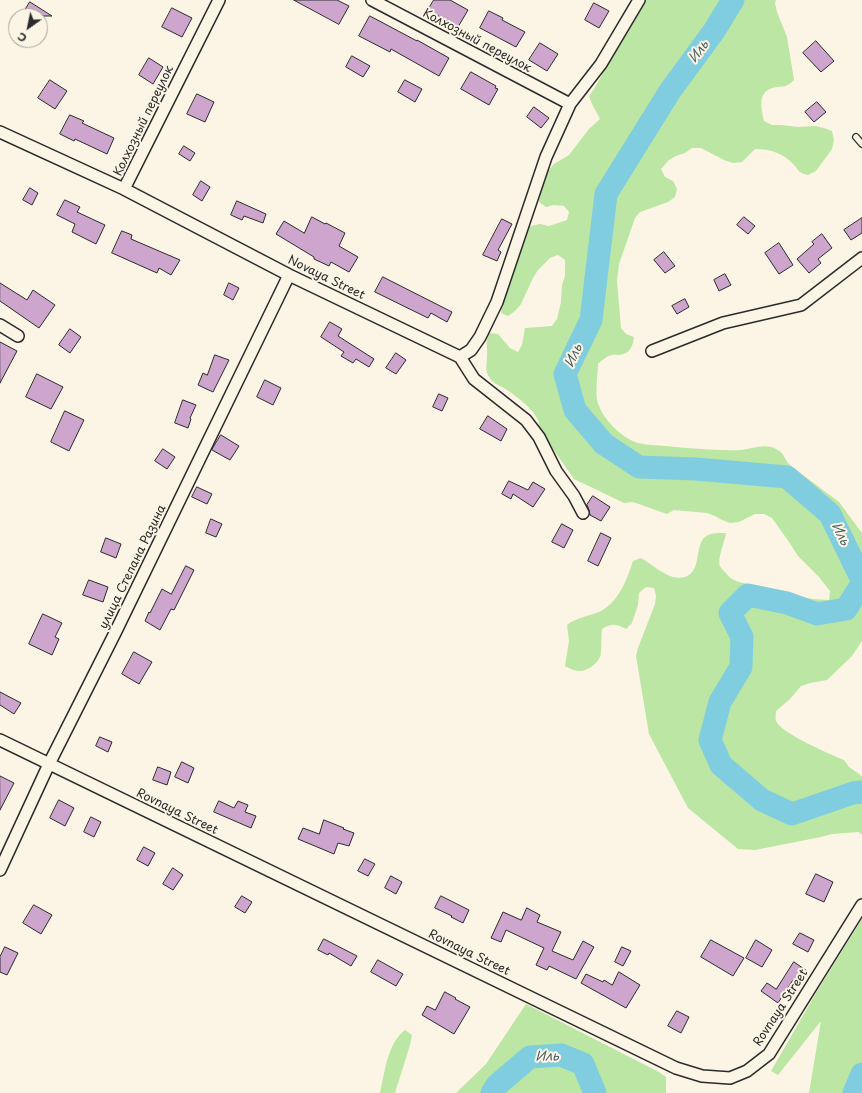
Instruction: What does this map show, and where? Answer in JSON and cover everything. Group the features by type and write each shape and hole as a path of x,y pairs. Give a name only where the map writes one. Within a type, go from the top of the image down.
{"street":[{"name":"Колхозный переулок","path":"124,190 220,0"},
{"name":"Колхозный переулок","path":"372,0 570,104"},
{"path":"583,513 574,496 556,471 539,437 526,420 474,379 460,358 471,350 480,337 497,302 546,158 570,104 601,64 639,0"},
{"name":"Novaya Street","path":"0,132 124,190 289,275 460,358"},
{"path":"652,351 723,323 801,305 862,258"},
{"name":"улица Степана Разина","path":"0,870 49,764 116,634 289,275"},
{"path":"0,325 18,336"},
{"name":"Rovnaya Street","path":"0,740 676,1068 702,1076 730,1078 747,1071 769,1054 862,905"}],"lane":[{"path":"856,137 862,144"}],"green space":[{"path":"644,0 776,0 775,3 777,12 787,37 794,80 787,85 770,89 763,95 761,103 764,121 772,125 798,127 815,126 832,131 834,140 832,149 816,171 808,175 801,172 781,154 761,149 755,149 742,162 733,163 724,160 701,148 692,148 669,160 661,169 665,177 673,181 677,189 675,197 668,202 640,212 635,218 619,264 617,281 621,328 626,334 634,337 633,343 626,353 610,356 598,364 596,391 599,406 605,417 620,433 638,443 722,450 741,450 768,446 778,450 792,467 839,502 862,533 862,641 852,656 827,680 801,686 790,699 776,711 776,721 787,732 844,760 849,767 862,776 862,835 859,832 832,834 755,850 738,849 688,808 649,734 636,656 655,604 656,596 654,588 646,587 639,593 638,605 632,623 626,629 614,625 602,629 601,655 599,660 594,665 586,670 580,671 572,670 565,666 569,641 567,625 606,608 617,597 625,583 633,561 641,558 670,576 678,578 685,577 690,574 696,566 703,539 711,534 726,533 719,563 721,568 732,579 739,582 812,599 829,600 830,591 819,577 798,556 772,518 764,514 755,514 739,522 730,523 707,513 674,510 667,514 633,502 624,503 574,479 539,429 538,421 533,412 515,396 494,382 487,373 487,343 489,333 498,334 510,348 518,352 522,345 525,328 552,326 557,319 561,302 562,285 565,276 565,260 558,255 550,258 538,270 521,304 515,311 508,316 501,313 502,303 522,228 540,224 549,226 567,220 569,212 564,206 554,205 546,207 539,202 541,185 554,164 569,155 589,129 600,119 589,96"},
{"path":"862,919 862,1093 809,1093 821,1021 778,1075 771,1071 816,993"},
{"path":"526,1004 659,1072 666,1077 666,1093 456,1093 486,1064"},
{"path":"405,1030 412,1035 395,1093 380,1093 390,1051 399,1036"}],"building":[{"path":"294,0 337,0 349,6 339,24"},
{"path":"434,0 450,0 468,10 458,27 428,10"},
{"path":"30,2 39,8 26,8"},
{"path":"594,3 609,11 599,28 585,20"},
{"path":"172,8 192,18 182,37 162,27"},
{"path":"489,11 503,18 502,20 525,32 516,47 480,28"},
{"path":"370,16 449,58 439,76 391,49 390,52 359,36"},
{"path":"816,41 834,61 821,72 803,53"},
{"path":"540,43 558,54 547,71 529,60"},
{"path":"352,56 370,66 363,77 346,67"},
{"path":"149,58 163,67 153,84 139,75"},
{"path":"471,72 496,86 495,88 498,89 489,105 461,89"},
{"path":"50,80 67,91 55,109 38,98"},
{"path":"405,80 422,89 415,102 398,92"},
{"path":"197,94 214,102 205,122 187,114"},
{"path":"817,102 826,112 814,122 805,112"},
{"path":"534,107 549,118 541,128 527,117"},
{"path":"70,115 84,121 82,123 114,138 107,154 75,139 74,141 60,134"},
{"path":"184,146 195,153 190,161 179,154"},
{"path":"201,181 210,187 202,201 193,195"},
{"path":"30,188 38,193 32,205 23,200"},
{"path":"65,200 80,207 77,212 105,225 96,244 72,232 75,224 57,215"},
{"path":"237,201 266,214 263,223 244,216 242,220 231,215"},
{"path":"312,217 345,233 339,246 358,257 349,272 331,262 329,266 314,259 314,257 276,234 284,221 304,233"},
{"path":"744,217 755,226 748,234 737,225"},
{"path":"862,218 862,233 851,240 844,230"},
{"path":"502,219 512,224 498,250 501,252 497,261 483,255"},
{"path":"122,231 132,235 131,239 180,260 171,275 159,268 157,273 112,253"},
{"path":"822,234 832,248 818,259 821,263 809,273 797,259 814,244 812,242"},
{"path":"779,243 793,265 779,274 765,253"},
{"path":"664,252 675,266 665,273 654,260"},
{"path":"725,274 731,285 719,291 714,280"},
{"path":"383,277 452,312 447,322 431,313 428,318 375,292"},
{"path":"0,283 27,300 33,290 55,305 39,328 0,301"},
{"path":"229,283 239,288 233,300 224,295"},
{"path":"685,299 689,307 677,314 672,306"},
{"path":"330,322 342,329 338,336 374,359 369,367 356,359 353,363 341,356 344,352 321,337"},
{"path":"70,329 81,337 70,353 59,345"},
{"path":"0,342 17,351 0,383"},
{"path":"396,353 406,360 396,374 386,368"},
{"path":"215,355 229,360 213,392 198,385 203,373 207,375"},
{"path":"37,374 63,387 51,409 26,397"},
{"path":"265,380 281,388 273,405 257,397"},
{"path":"439,394 448,398 442,411 433,407"},
{"path":"183,400 196,405 190,418 188,428 175,423"},
{"path":"65,411 84,420 69,451 51,442"},
{"path":"488,416 507,429 501,441 480,429"},
{"path":"221,435 239,446 230,460 212,450"},
{"path":"163,449 175,457 167,469 155,461"},
{"path":"509,481 528,490 533,482 545,489 533,507 513,494 511,499 502,494"},
{"path":"197,487 212,494 207,504 192,497"},
{"path":"593,496 610,507 601,521 590,515 587,505"},
{"path":"211,519 222,524 216,537 206,533"},
{"path":"562,524 573,530 564,548 552,542"},
{"path":"601,533 611,538 598,566 588,561"},
{"path":"106,538 121,544 116,558 101,552"},
{"path":"186,566 194,570 174,610 171,609 160,630 145,621 162,589 171,594"},
{"path":"89,580 108,587 103,602 83,595"},
{"path":"43,614 62,623 55,637 59,639 52,655 29,644"},
{"path":"134,652 152,662 139,684 122,674"},
{"path":"0,692 21,703 14,714 0,705"},
{"path":"100,737 112,742 108,752 96,746"},
{"path":"182,762 194,768 188,783 175,777"},
{"path":"158,767 171,772 167,785 153,780"},
{"path":"0,776 14,783 0,810"},
{"path":"59,800 74,808 65,826 50,818"},
{"path":"219,801 234,808 238,801 248,805 245,812 256,816 251,828 214,812"},
{"path":"91,817 101,822 94,837 84,832"},
{"path":"324,820 354,833 349,846 338,843 334,854 298,839 303,828 319,834"},
{"path":"144,847 155,853 148,866 137,860"},
{"path":"365,859 375,864 368,876 358,871"},
{"path":"173,868 183,875 173,890 163,884"},
{"path":"816,874 833,882 824,902 806,894"},
{"path":"391,876 402,882 396,894 385,888"},
{"path":"242,896 252,902 245,913 235,907"},
{"path":"441,896 469,910 463,923 435,908"},
{"path":"34,905 52,915 41,934 23,923"},
{"path":"527,908 540,915 537,922 561,932 552,951 573,960 583,941 594,947 576,979 549,966 547,970 536,965 544,948 506,930 501,942 491,938 503,912 521,920"},
{"path":"800,933 814,940 808,952 793,944"},
{"path":"324,939 357,956 351,966 329,953 328,955 318,950"},
{"path":"711,940 744,958 733,976 701,957"},
{"path":"756,940 772,950 762,967 746,958"},
{"path":"5,947 18,953 7,975 0,972 0,957"},
{"path":"622,947 631,951 623,966 615,962"},
{"path":"378,960 403,974 396,986 371,972"},
{"path":"794,962 807,971 798,984 793,980 778,1003 761,991 767,983 776,989"},
{"path":"619,972 640,985 626,1008 581,983 586,974 603,982 604,980 612,985"},
{"path":"445,992 470,1007 454,1034 422,1015 427,1006 435,1010"},
{"path":"677,1011 689,1017 681,1033 668,1026"}],"waterway":[{"name":"Иль","path":"733,0 714,31 670,91 606,194 591,320 565,374 575,410 604,444 639,467 696,469 787,477 830,514 862,580"},
{"name":"Иль","path":"862,584 846,609 817,614 787,603 748,595 730,613 742,637 741,667 720,702 710,740 721,765 762,800 792,814 853,793 862,792"},
{"name":"Иль","path":"492,1093 497,1085 530,1057 561,1055 583,1064 595,1093"},
{"name":"Иль","path":"854,1093 862,1074"}]}
